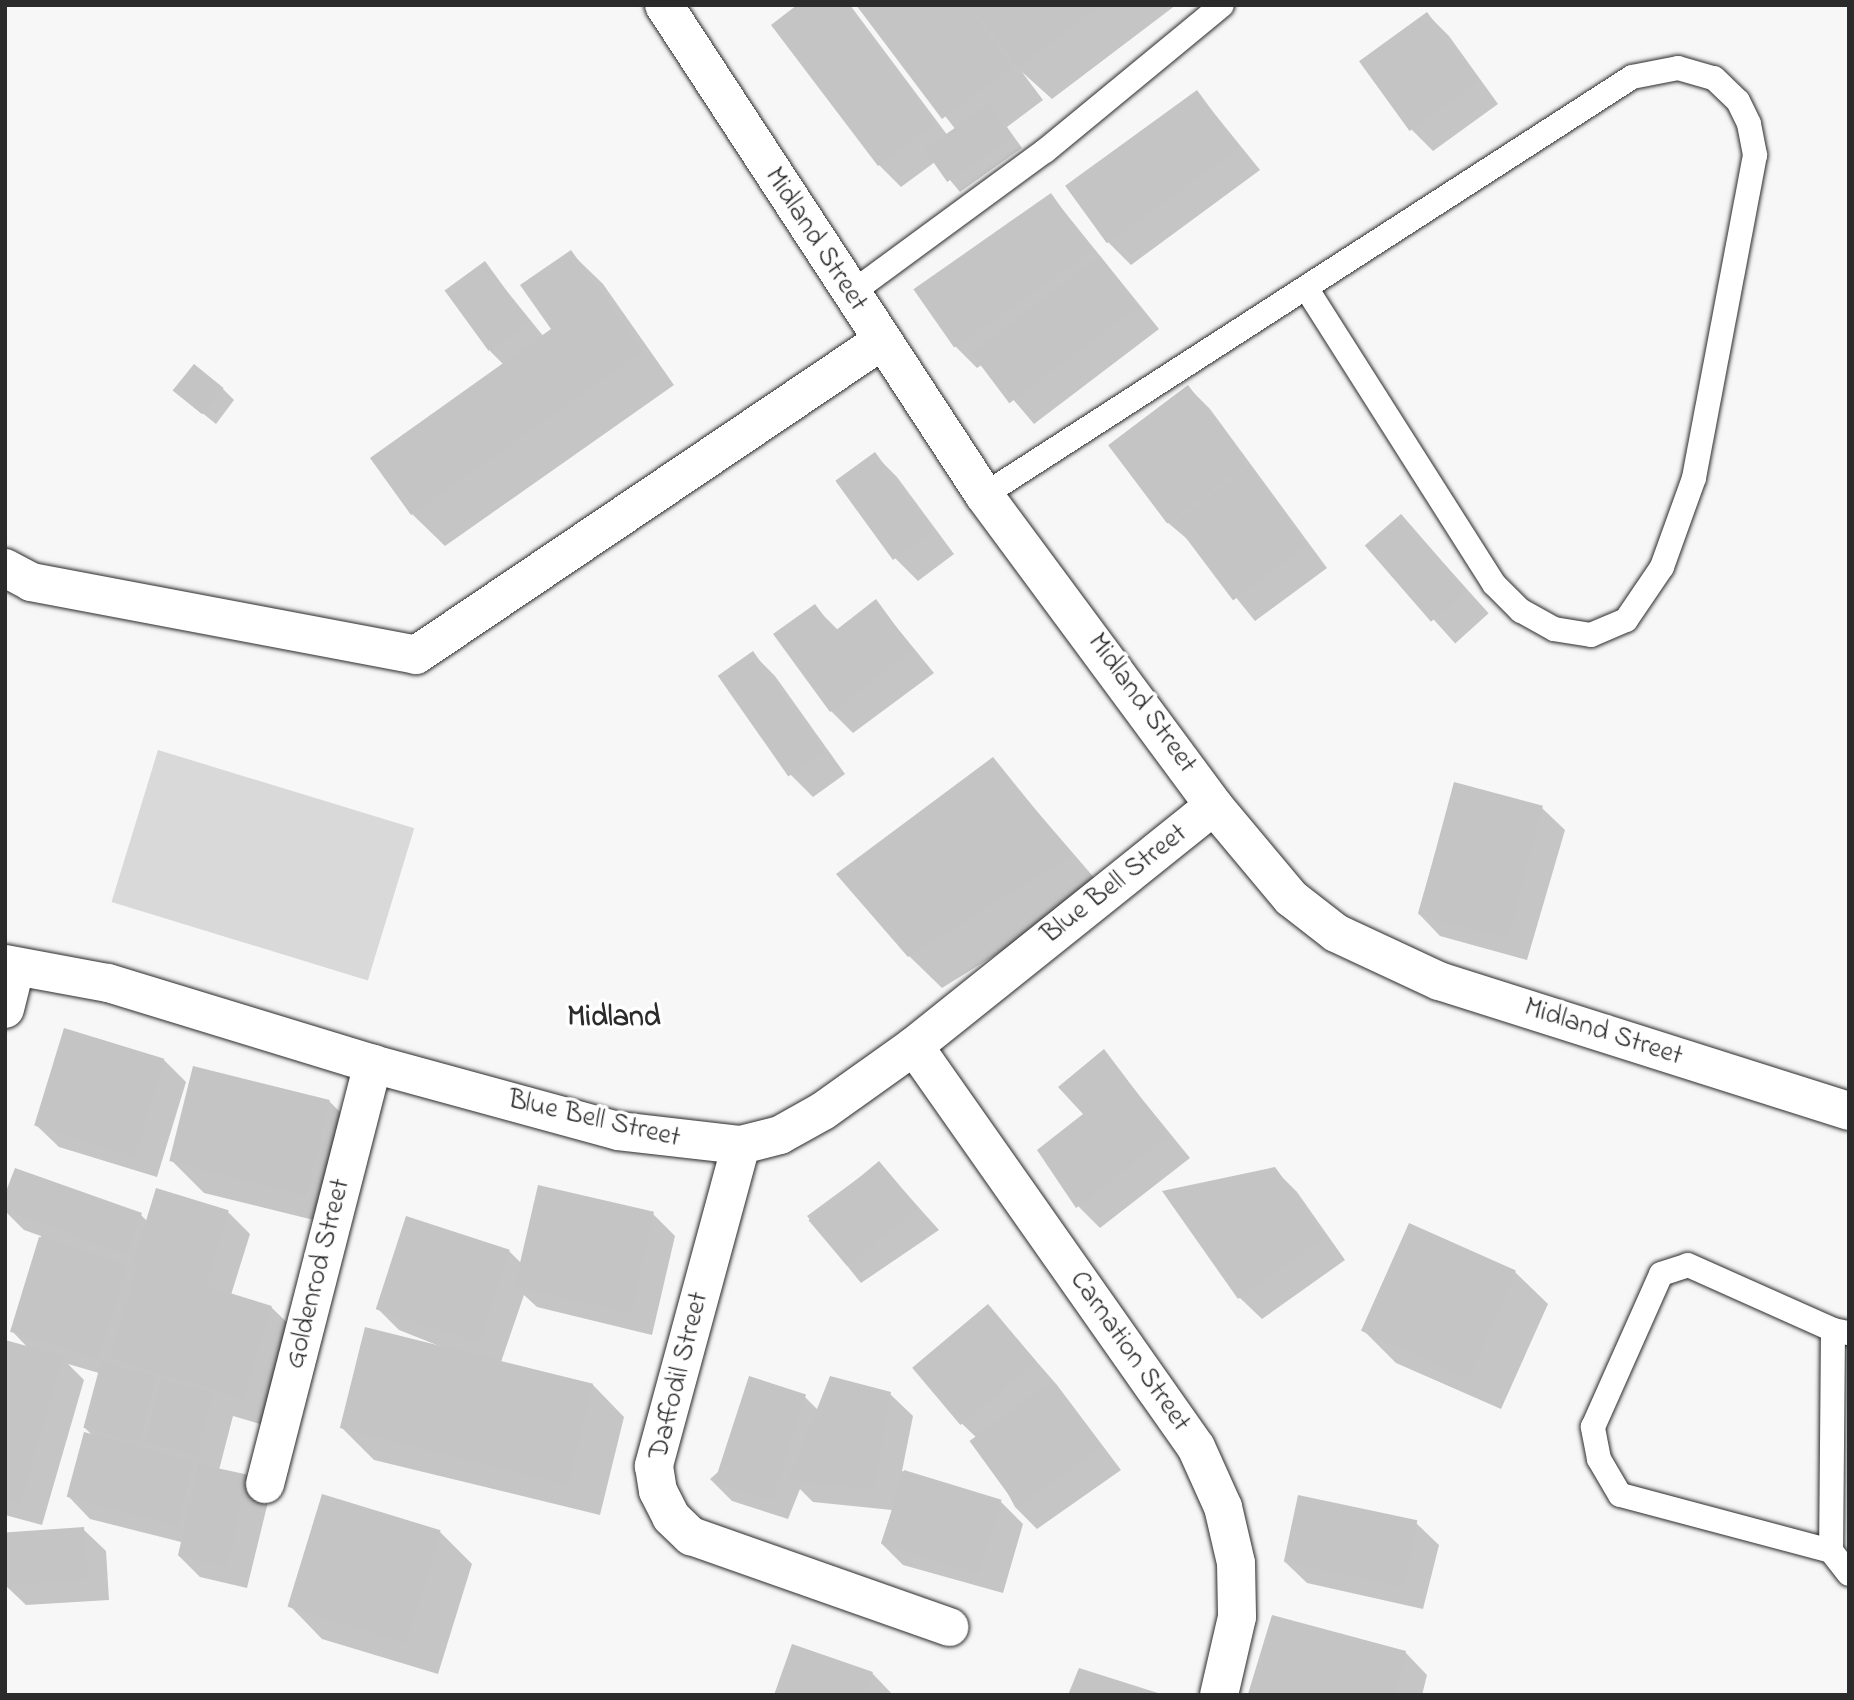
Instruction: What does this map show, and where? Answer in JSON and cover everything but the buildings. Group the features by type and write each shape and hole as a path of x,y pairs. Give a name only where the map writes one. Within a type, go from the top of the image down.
{"street":[{"name":"Midland Street","path":"664,5 880,342 984,495 1214,806 1291,898 1336,933 1439,981 1849,1111"},
{"path":"5,568 31,582 416,655 880,342"},
{"name":"Blue Bell Street","path":"10,966 108,983 373,1064 618,1131 741,1145 780,1135 824,1111 914,1046 1214,806"},
{"path":"5,1009 10,966"},
{"name":"Carnation Street","path":"914,1046 1196,1447 1223,1507 1236,1563 1237,1617 1219,1695"},
{"name":"Goldenrod Street","path":"265,1484 373,1064"},
{"name":"Daffodil Street","path":"741,1145 654,1466 659,1492 671,1517 691,1536 949,1627"}],"lane":[{"path":"850,294 1045,151 1222,5"},
{"path":"984,495 1632,77 1678,68 1714,78 1738,101 1749,124 1755,155 1694,478 1662,567 1626,620 1591,635 1555,629 1521,611 1494,584 1307,289"},
{"path":"1831,1551 1841,1332 1688,1265 1661,1274 1593,1427 1599,1459 1620,1495 1831,1551 1849,1574"}],"shaded area":[{"path":"158,750 414,828 368,980 112,902"}],"district":[{"name":"Midland","path":"614,1018"}]}
